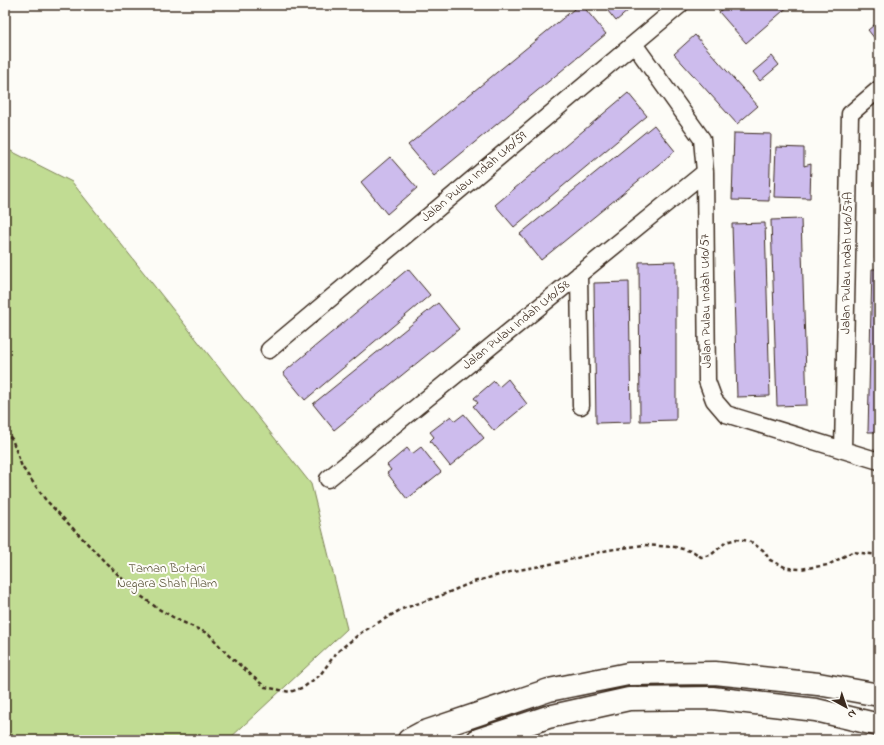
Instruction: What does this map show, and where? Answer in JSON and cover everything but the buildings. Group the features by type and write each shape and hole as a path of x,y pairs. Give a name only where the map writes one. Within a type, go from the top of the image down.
{"main road":[{"path":"409,740 422,733 549,690 628,674 715,673 818,684 879,695"},
{"path":"478,740 548,717 629,699 712,698 816,710 879,725"}],"street":[{"name":"Jalan Pulau Indah U10/59","path":"269,350 680,5"},
{"name":"Jalan Pulau Indah U10/57","path":"634,44 702,139 704,172 707,381 714,400 726,414 879,461"},
{"name":"Jalan Pulau Indah U10/57A","path":"843,450 850,114 879,89"},
{"name":"Jalan Pulau Indah U10/58","path":"328,479 704,172"},
{"path":"579,274 581,406"}],"path":[{"path":"5,431 12,439 22,467 45,499 104,561 138,593 157,608 178,620 209,634 227,654 265,687 290,692 304,687 320,675 337,652 362,632 402,609 440,596 473,582 514,571 560,562 608,550 644,545 675,547 694,552 701,557 712,554 726,542 737,539 748,541 764,550 770,560 787,568 828,565 852,552 879,555"}],"green space":[{"name":"Taman Botani Negara Shah Alam","path":"5,148 72,182 311,484 347,629 228,740 5,740"}]}
